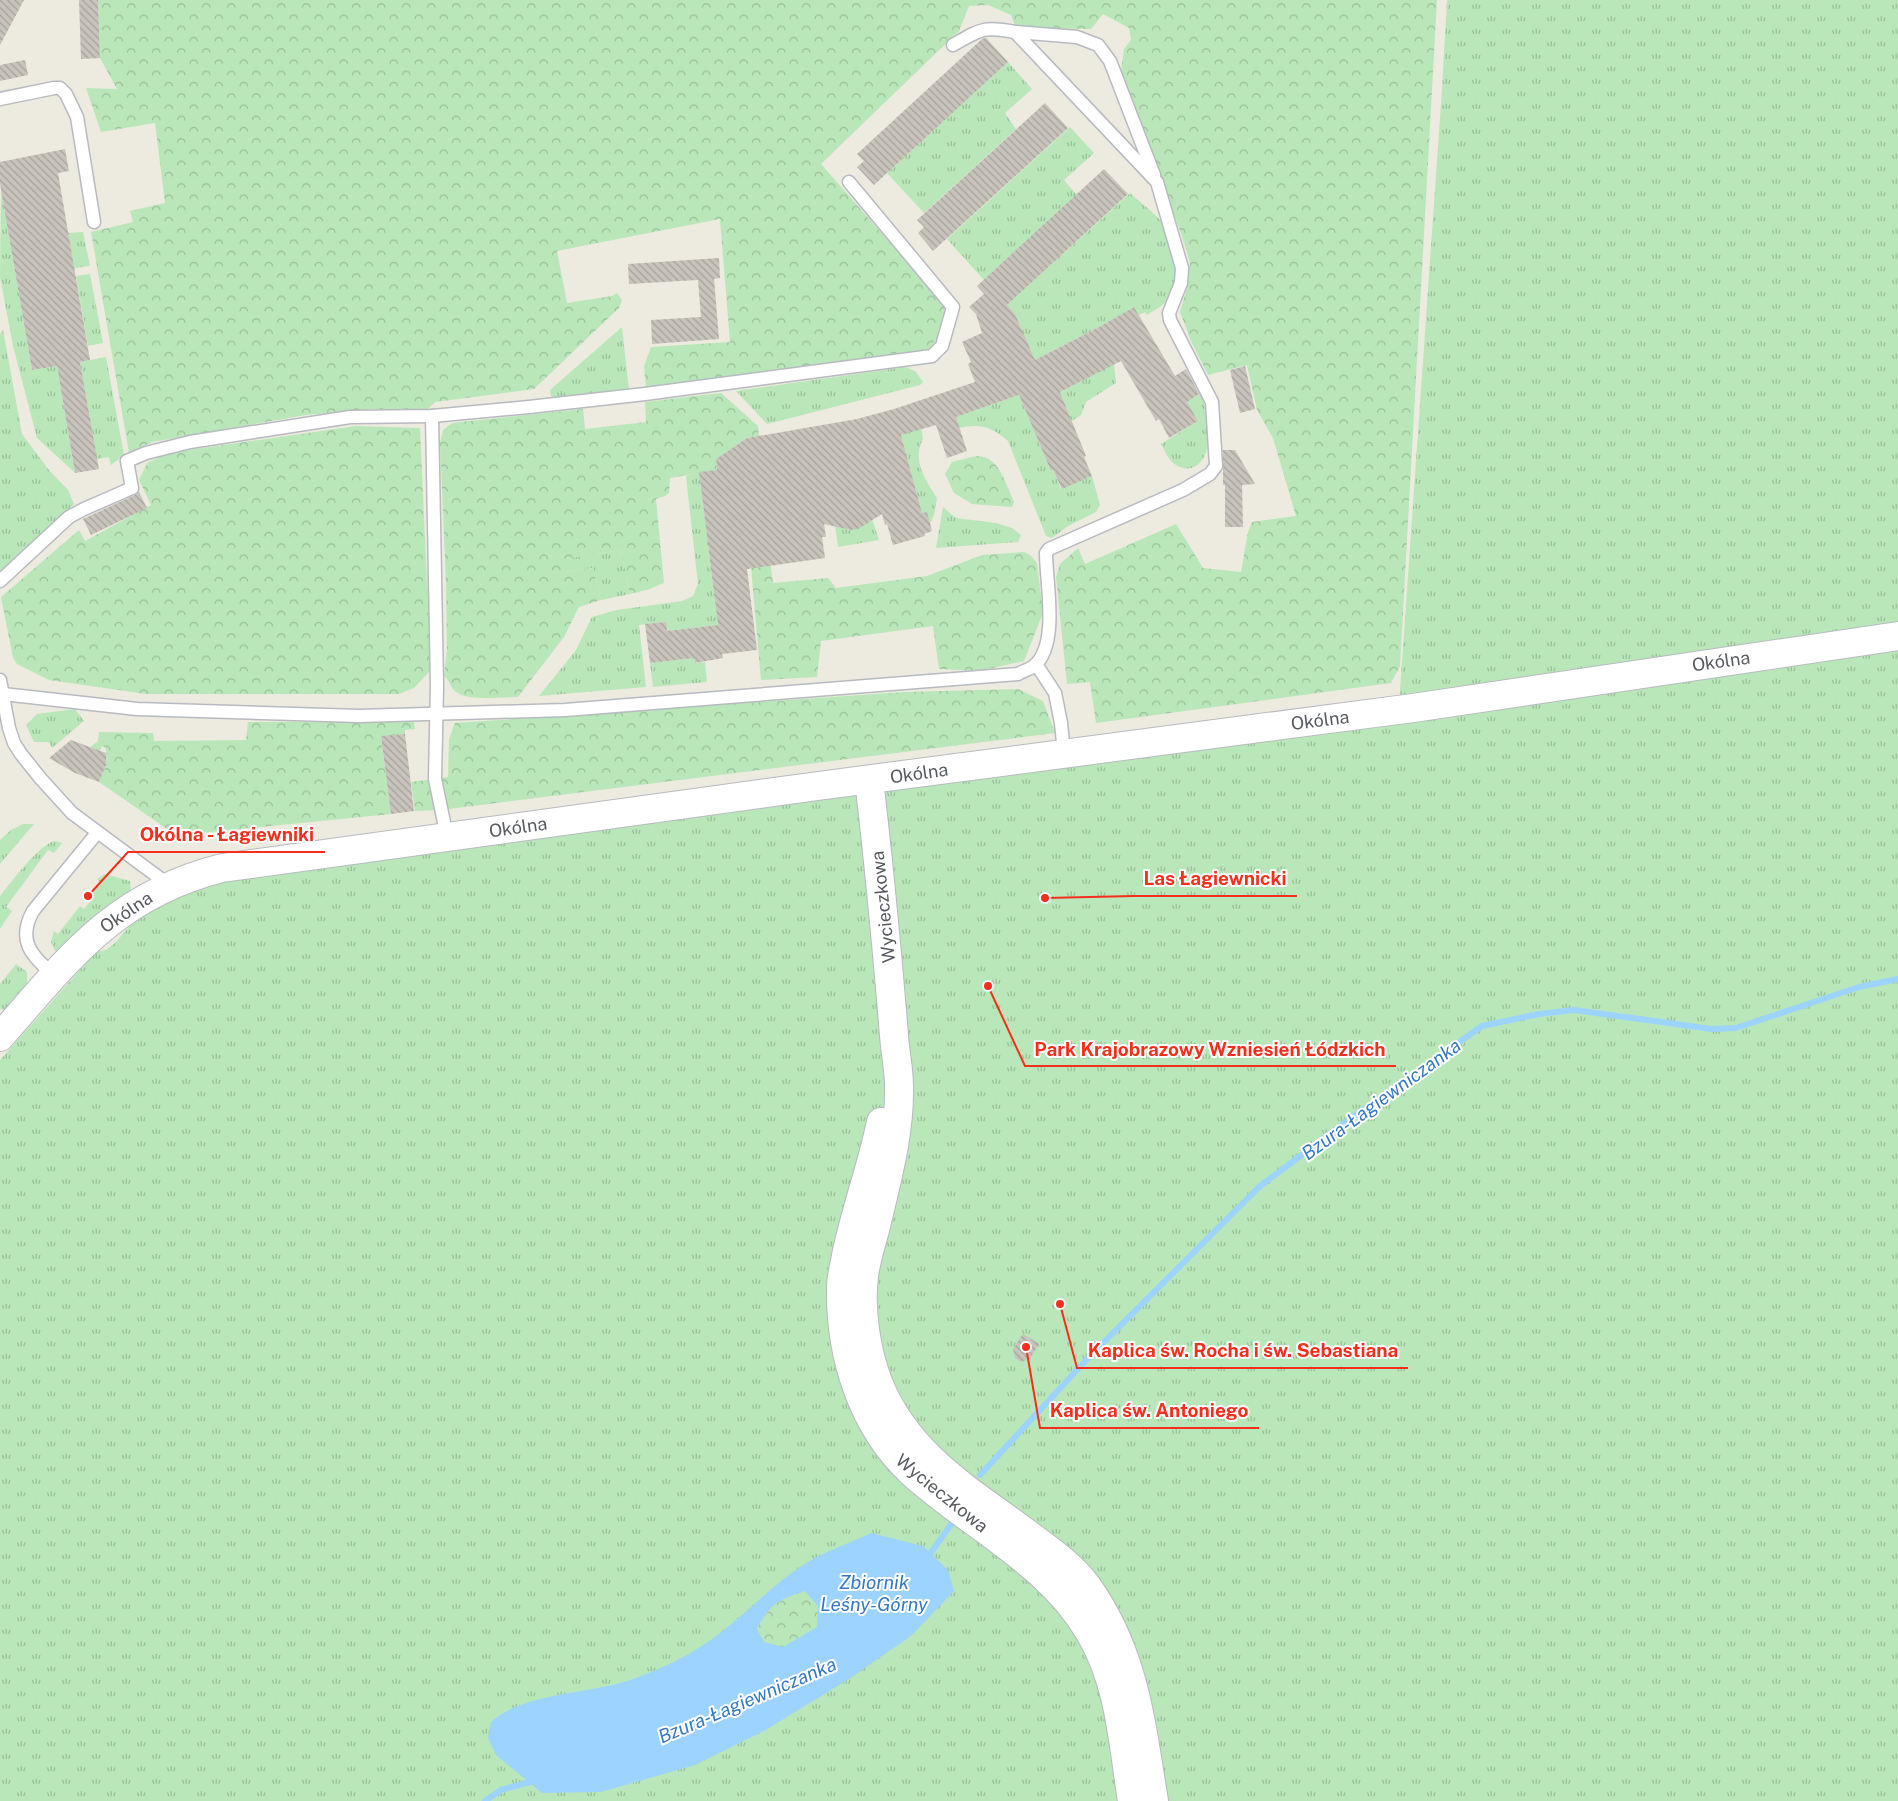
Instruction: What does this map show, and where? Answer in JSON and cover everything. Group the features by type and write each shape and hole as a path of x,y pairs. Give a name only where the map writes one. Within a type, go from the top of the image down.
{"street":[{"name":"Okólna","path":"0,1037 54,975 104,925 132,905 169,885 202,873 239,865 1413,708 1898,636"},
{"name":"Wycieczkowa","path":"869,780 899,1084 898,1126 864,1276 864,1312 869,1348 877,1380 891,1410 910,1438 933,1462 965,1488 1058,1556 1086,1584 1110,1622 1127,1662 1137,1700 1154,1801"},
{"name":"Wycieczkowa","path":"894,1035 887,1095 880,1131 852,1227 841,1285 842,1321 849,1362 856,1386 875,1427 891,1451 910,1471 1029,1563 1069,1603 1090,1632 1106,1662 1116,1699 1132,1801"}],"lane":[{"path":"3,694 137,709 358,716 436,714 565,710 1018,674 1036,664 1046,647 1050,624 1046,573 1046,554 1048,549 1183,490 1210,474 1216,466 1212,402 1170,320 1169,313 1181,283 1182,268 1157,182 1110,61 1098,45 1077,36 1016,32 992,28 976,32 953,45"},
{"path":"1016,32 1157,182"},
{"path":"0,99 54,88 60,88 66,94 77,117 94,222"},
{"path":"0,581 69,517 132,488 127,461 146,453 190,442 350,417 432,416 529,407 645,394 932,356 942,346 953,307 849,182"},
{"path":"432,416 436,714 435,779 447,837"},
{"path":"1036,664 1055,693 1061,723 1064,754"},
{"path":"0,680 9,728 21,754 72,813 169,885"},
{"path":"54,975 42,965 30,950 25,929 32,911 97,833"}],"green space":[{"path":"98,0 1437,0 1400,666 1391,683 1096,723 1090,682 1067,684 1056,577 1060,564 1078,548 1085,564 1176,524 1203,568 1241,572 1248,532 1252,522 1296,516 1273,438 1257,410 1247,365 1208,375 1191,341 1180,312 1187,288 1190,263 1182,236 1121,71 1124,49 1131,40 1129,28 1103,14 1091,29 1016,28 1011,15 988,5 969,6 959,31 821,164 944,304 942,329 928,351 646,389 644,366 651,347 730,342 720,219 557,251 567,303 612,296 617,293 622,300 619,308 534,389 435,402 427,410 374,409 306,415 152,442 129,453 91,232 133,222 130,211 165,203 155,123 101,132 86,88 117,89 100,58"},
{"path":"1447,0 1898,0 1898,1801 0,1801 0,1060 96,952 106,950 115,943 157,894 206,884 1398,719"},
{"path":"1008,62 1032,89 1005,113 1016,129 924,213 887,173"},
{"path":"1070,127 1094,153 1064,180 1077,195 984,280 947,239"},
{"path":"1,190 32,370 57,366 75,473 37,438 13,346 0,277"},
{"path":"1130,193 1150,210 1165,227 1175,266 1175,285 1171,296 1147,315 1145,312 1139,315 1134,307 1035,360 1015,314 1007,305"},
{"path":"83,232 90,266 74,268 68,233"},
{"path":"90,274 103,343 88,346 76,276"},
{"path":"622,327 629,390 555,400 551,396 550,390"},
{"path":"3,330 22,434 48,469 68,490 74,504 0,571 0,334"},
{"path":"106,357 124,455 111,465 109,457 97,459 80,362"},
{"path":"1114,364 1116,383 1086,402 1081,415 1072,421 1060,392"},
{"path":"906,367 916,372 923,382 920,385 767,424 736,391"},
{"path":"721,393 758,426 759,436 747,438 716,459 717,470 670,478 669,493 656,499 664,583 630,594 621,550 564,559 566,572 593,568 601,600 579,607 564,637 518,697 476,698 468,697 455,691 444,676 447,650 440,443 443,430 452,423 583,409 585,429 646,422 645,402"},
{"path":"1201,393 1208,424 1207,450 1197,465 1192,468 1180,467 1171,461 1161,444 1198,421 1187,402"},
{"path":"1019,395 1051,471 1053,470 1061,489 1092,476 1100,505 1096,512 1068,526 1052,538 1046,536 1008,441 997,432 985,427 959,428 956,417"},
{"path":"356,426 420,428 431,670 414,688 399,694 146,694 49,680 17,664 13,658 1,597 79,530 85,541 151,505 139,480 147,463 168,453"},
{"path":"921,428 923,439 919,451 920,464 924,476 937,498 934,515 930,524 922,513 901,435"},
{"path":"976,456 984,457 991,461 1001,472 1014,502 1012,507 972,504 954,493 945,474 952,462"},
{"path":"699,472 718,625 667,631 665,622 639,625 646,687 539,696 576,650 592,617 617,610 682,601 693,596 698,584 686,476"},
{"path":"943,507 956,518 996,523 1012,528 1021,535 1018,542 936,548"},
{"path":"834,518 843,528 848,530 857,529 872,519 879,540 838,547"},
{"path":"621,550 630,594 601,600 593,568 566,572 563,559"},
{"path":"1024,552 1030,555 1037,563 1043,613 1024,661 979,671 939,669 933,626 821,641 817,677 761,680 750,556 769,553 773,583 828,578 836,588 927,576 982,555"},
{"path":"694,658 695,663 705,662 707,682 653,687 650,663"},
{"path":"1018,689 1043,701 1055,733 441,810 415,811 411,782 448,777 449,739 455,723 905,692"},
{"path":"75,709 84,721 52,748 49,742 34,742 26,725 37,714"},
{"path":"248,722 414,722 415,729 405,730 405,734 381,737 391,814 200,833 167,829 99,782 106,765 106,748 102,746 100,751 90,747 98,741 99,732 153,733 154,741 246,740"},
{"path":"23,824 34,824 0,864 0,840 11,830"},
{"path":"54,841 62,843 54,853 48,850 6,907 12,911 0,929 0,896 32,857"},
{"path":"105,874 130,881 131,892 58,952 55,951 51,942 54,931 58,934 80,906 84,909 93,898 89,894 101,883 97,879"},
{"path":"16,964 27,972 27,986 9,1007 3,1010 0,1009 0,984"},
{"path":"805,1591 818,1606 817,1627 783,1647 764,1642 757,1629 766,1614 782,1600"}],"water":[{"name":"Zbiornik Leśny-Górny","path":"871,1533 923,1546 948,1570 954,1591 911,1636 849,1679 764,1731 695,1765 601,1792 542,1793 496,1755 488,1738 491,1722 505,1712 521,1705 556,1695 610,1686 650,1673 715,1637 806,1563","holes":["805,1591 818,1606 817,1627 783,1647 764,1642 757,1629 771,1608 782,1600 796,1594"]}],"building":[{"path":"0,0 24,0 0,45"},
{"path":"79,0 98,0 100,58 81,59"},
{"path":"986,38 1008,62 874,185 857,167 864,161 857,154 982,39"},
{"path":"25,60 28,75 0,81 0,65"},
{"path":"1045,103 1068,128 933,251 918,233 924,227 917,220"},
{"path":"65,149 69,171 58,173 90,360 80,362 99,469 75,473 57,366 32,370 0,184 0,162"},
{"path":"1104,169 1128,194 1007,305 1015,314 1035,360 1134,307 1175,376 1186,369 1199,394 1187,402 1198,421 1169,438 1159,419 1156,421 1121,361 1060,392 1086,456 1084,457 1092,476 1062,489 1053,470 1051,471 1019,395 956,417 967,451 947,458 936,425 901,435 922,513 927,512 932,531 924,534 925,536 893,545 882,514 858,529 851,530 824,524 826,537 822,537 825,558 747,569 757,650 722,654 723,658 695,663 694,658 650,663 645,624 666,622 667,631 718,625 699,472 717,470 716,459 747,438 857,419 894,409 975,382 968,364 971,362 962,342 982,333 976,314 969,307 984,294 977,286"},
{"path":"719,258 720,278 714,279 719,339 652,344 651,320 701,317 698,280 629,284 628,264"},
{"path":"1245,366 1255,409 1240,413 1230,370"},
{"path":"1223,450 1235,450 1255,484 1242,485 1243,527 1225,527"},
{"path":"139,492 147,508 91,535 83,519"},
{"path":"405,734 414,811 391,814 381,736"},
{"path":"71,740 106,753 106,765 99,782 75,773 49,758"},
{"path":"1023,1334 1039,1344 1030,1359 1021,1362 1015,1358 1013,1349"}],"waterway":[{"name":"Bzura-Łagiewniczanka","path":"980,1475 1089,1357 1259,1187 1347,1121 1482,1026 1539,1014 1574,1010 1712,1029 1736,1028 1859,987 1898,979"},
{"name":"Bzura-Łagiewniczanka","path":"927,1558 952,1523"},
{"name":"Bzura-Łagiewniczanka","path":"485,1801 501,1790 537,1780"}],"place":[{"name":"Okólna - Łagiewniki","path":"88,896"},
{"name":"Las Łagiewnicki","path":"1045,898"},
{"name":"Park Krajobrazowy Wzniesień Łódzkich","path":"988,986"},
{"name":"Kaplica św. Rocha i św. Sebastiana","path":"1060,1304"},
{"name":"Kaplica św. Antoniego","path":"1026,1347"}]}
